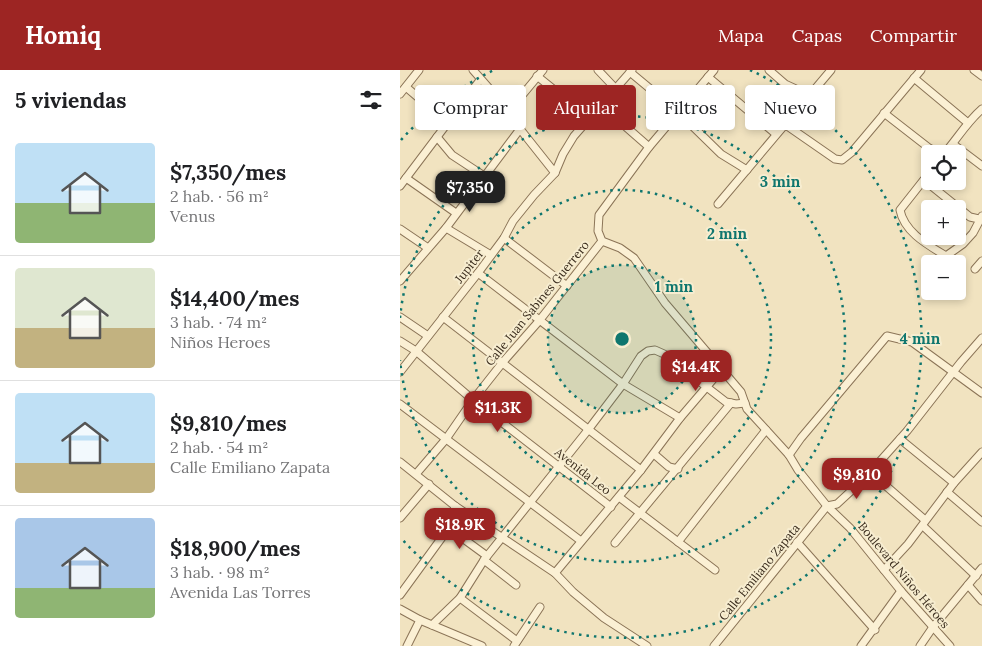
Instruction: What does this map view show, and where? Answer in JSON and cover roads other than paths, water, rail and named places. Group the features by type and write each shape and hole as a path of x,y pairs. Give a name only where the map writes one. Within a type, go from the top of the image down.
{"street":[{"path":"400,94 419,70"},
{"path":"473,70 484,85"},
{"path":"526,90 543,70"},
{"path":"598,70 612,85"},
{"path":"701,85 714,70"},
{"path":"769,70 787,85"},
{"path":"817,85 831,70"},
{"path":"793,130 835,159 842,160 847,158 921,70"},
{"path":"974,70 982,76"},
{"path":"631,71 647,85"},
{"name":"Jupiter","path":"618,85 631,71"},
{"path":"537,76 548,85"},
{"path":"708,77 776,134"},
{"path":"914,78 968,123"},
{"path":"476,85 480,80"},
{"path":"406,87 415,95"},
{"path":"982,108 953,144 982,166"},
{"path":"884,113 925,145"},
{"path":"400,186 443,130"},
{"path":"400,281 446,228 520,130 555,173"},
{"name":"Jupiter","path":"400,372 491,256 513,221 555,173 563,154 579,130"},
{"path":"630,130 649,147"},
{"path":"602,241 598,230 599,215 663,130"},
{"path":"696,130 721,154 747,170"},
{"path":"718,204 780,130"},
{"path":"438,137 452,155 484,176"},
{"path":"406,178 456,213"},
{"path":"921,183 900,210 901,219 920,240 946,256 963,244 973,233 981,218 970,217 936,190"},
{"path":"446,228 491,256"},
{"path":"400,229 428,248"},
{"path":"504,238 567,286"},
{"name":"Calle Juan Sabines Guerrero","path":"416,474 446,439 473,400 503,362 539,321 602,241"},
{"name":"Boulevard Niños Héroes","path":"602,241 620,248 634,258 665,303 741,392 747,409 788,455 827,506 850,528 901,591 950,646"},
{"path":"975,269 982,261"},
{"path":"478,273 623,384 680,418"},
{"path":"400,317 428,336"},
{"path":"443,317 641,470"},
{"path":"788,455 887,336 912,342 982,393"},
{"name":"Calle Emiliano Zapata","path":"714,646 827,506 837,504 870,472 900,439 982,338"},
{"name":"Avenida Leo","path":"400,341 416,351 473,400 610,507"},
{"path":"432,625 460,598 485,558 588,430 623,384 641,356 648,351 655,350 664,354 718,397 732,403 746,403"},
{"path":"555,573 721,370"},
{"path":"615,543 732,403"},
{"path":"400,404 582,541"},
{"path":"678,542 766,430"},
{"path":"900,439 954,483"},
{"path":"654,454 669,467 678,469"},
{"path":"884,570 924,523 954,483 981,457"},
{"path":"400,462 455,506 555,573 596,612 647,646"},
{"path":"870,472 976,576"},
{"path":"400,518 428,484"},
{"path":"947,492 982,522"},
{"path":"619,497 715,570"},
{"path":"400,595 451,526 455,506"},
{"path":"451,526 516,585"},
{"path":"797,542 874,630"},
{"path":"920,646 933,627 982,568"},
{"path":"968,585 982,602"},
{"path":"862,646 901,591"},
{"path":"460,598 516,644 540,607"},
{"path":"400,608 462,642 482,646"},
{"path":"407,646 420,620"}]}
